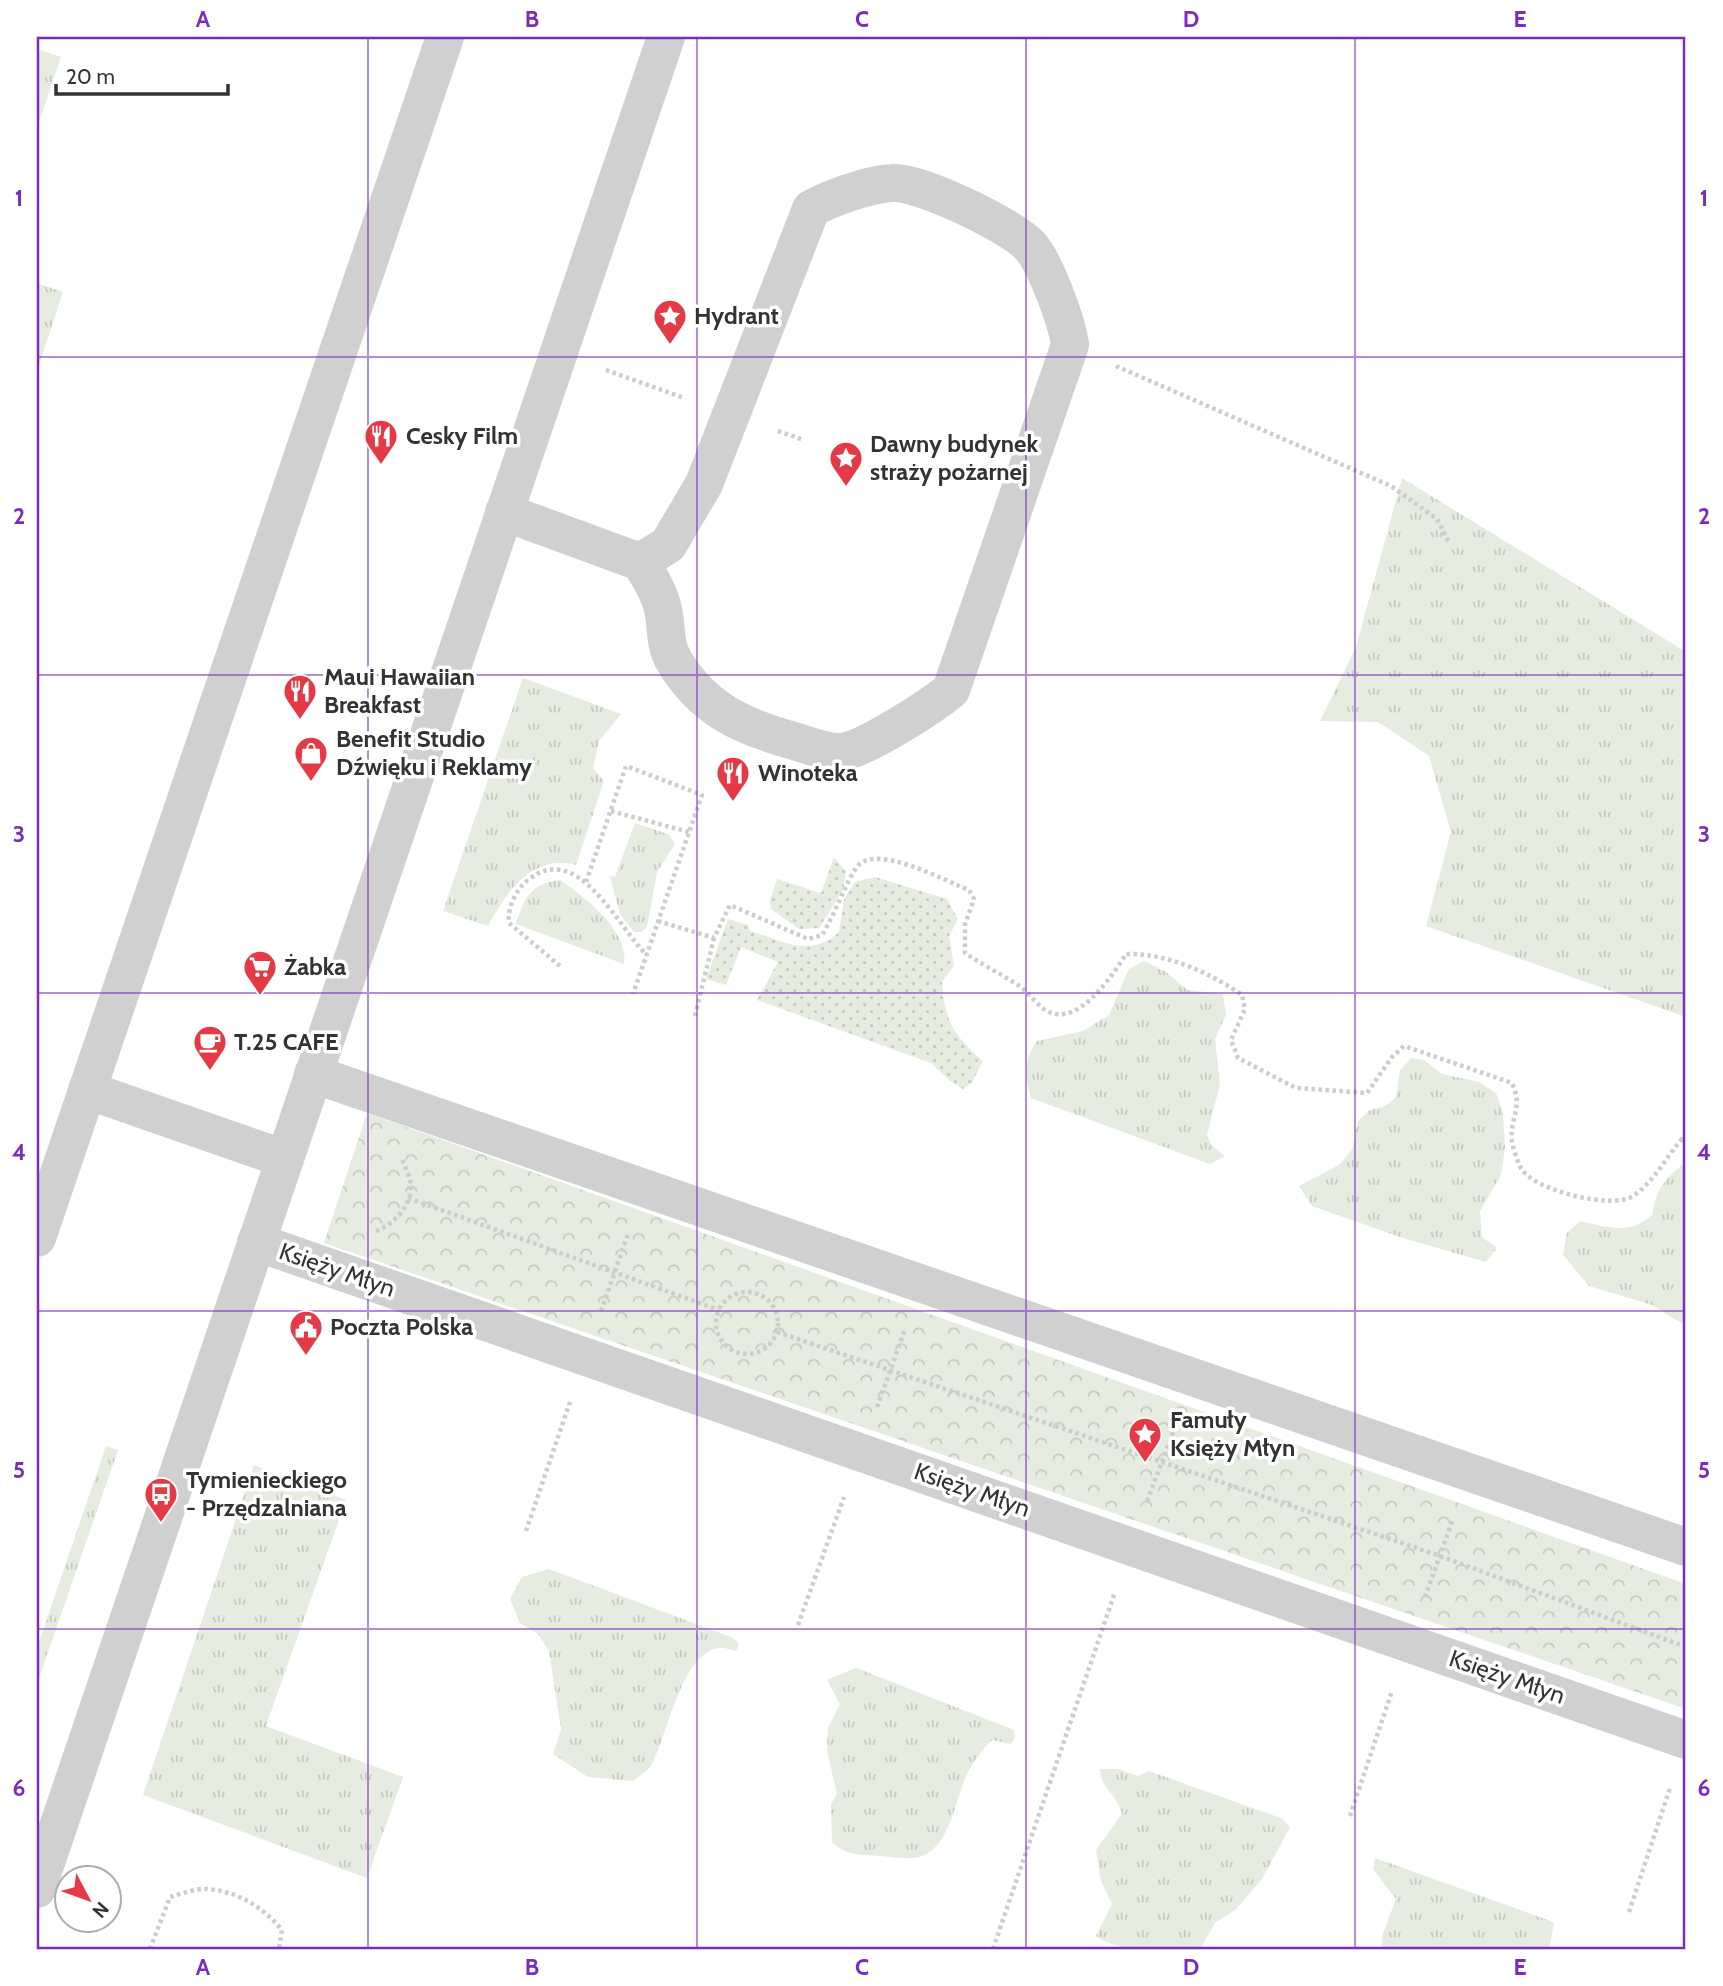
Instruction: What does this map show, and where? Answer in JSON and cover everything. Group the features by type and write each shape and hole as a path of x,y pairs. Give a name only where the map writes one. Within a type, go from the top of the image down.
{"street":[{"path":"37,1238 445,37"},
{"path":"37,1889 666,37"},
{"path":"504,512 639,562 653,580 663,610 666,640 673,659 695,689 713,706 748,728 812,747 842,752 889,731 932,707 951,690 1070,345 1066,321 1032,248 1012,229 918,189 892,182 827,200 811,209 733,416 704,484 668,545 639,562"},
{"path":"313,1074 1686,1547"},
{"path":"87,1090 285,1159"},
{"name":"Księży Młyn","path":"256,1242 1686,1740"}],"path":[{"path":"1070,345 1391,486 1437,519 1449,543"},
{"path":"586,882 626,766 702,795 633,994"},
{"path":"611,811 689,832"},
{"path":"695,1016 714,938 730,905 808,939 822,935 837,910 857,865 870,856 887,858 969,890 974,899 965,924 965,953 1022,988 1050,1013 1063,1013 1081,1007 1100,992 1126,954 1151,953 1221,980 1241,995 1245,1009 1231,1040 1238,1058 1296,1088 1367,1093 1392,1057 1404,1046 1512,1083 1519,1098 1511,1140 1521,1170 1535,1183 1592,1198 1631,1198 1649,1182 1682,1139 1686,1140"},
{"path":"560,966 509,923 508,914 516,895 527,880 547,870 568,873 586,882 607,904 632,941 647,955"},
{"path":"658,921 714,938"},
{"path":"350,1274 363,1236 382,1229 400,1216 408,1198 411,1186 397,1146 406,1107"},
{"path":"526,1531 645,1189"},
{"path":"408,1198 719,1310"},
{"path":"798,1625 922,1285"},
{"path":"740,1292 758,1293 766,1298 777,1313 777,1332 766,1348 747,1354 737,1352 727,1347 717,1330 719,1310 723,1303 740,1292"},
{"path":"777,1332 1440,1556 1686,1647"},
{"path":"993,1949 1131,1545 1194,1377"},
{"path":"1350,1816 1470,1473"},
{"path":"1629,1912 1673,1780"},
{"path":"150,1949 170,1897 205,1888 241,1898 266,1911 282,1930 279,1949"}],"green space":[{"path":"37,49 61,57 37,128"},
{"path":"37,283 63,292 37,371"},
{"path":"1402,478 1686,652 1686,1017 1426,926 1451,832 1429,756 1378,722 1320,721 1356,647"},
{"path":"523,678 621,714 599,741 593,768 604,781 576,865 560,863 533,871 512,889 488,926 443,911"},
{"path":"635,823 668,834 675,844 657,872 647,927 641,932 634,932 620,914 610,876 615,877"},
{"path":"834,857 846,872 843,890 819,928 799,929 771,909 770,900 777,879 821,893"},
{"path":"875,877 947,899 958,919 949,936 954,966 942,981 945,1007 952,1027 983,1061 972,1083 963,1089 931,1063 757,1000 778,962 741,947 726,985 706,979 728,919 748,925 750,931 786,943 817,945 839,932 844,899 855,882"},
{"path":"560,880 592,905 612,927 624,951 624,964 516,924 530,893 542,885"},
{"path":"1144,961 1166,972 1188,990 1223,994 1226,1015 1215,1039 1220,1084 1207,1135 1211,1145 1225,1156 1210,1164 1031,1098 1026,1068 1029,1055 1037,1041 1083,1031 1109,1015 1129,969"},
{"path":"1411,1058 1424,1060 1442,1074 1479,1082 1496,1093 1503,1113 1505,1148 1501,1175 1480,1211 1482,1237 1497,1248 1486,1262 1403,1238 1312,1206 1299,1186 1339,1165 1352,1150 1358,1121 1370,1110 1385,1106 1396,1097 1400,1070"},
{"path":"367,1113 1686,1584 1686,1709 324,1243"},
{"path":"1686,1162 1686,1326 1652,1305 1589,1286 1563,1255 1567,1233 1580,1221 1618,1228 1645,1221 1653,1214 1656,1198 1663,1184"},
{"path":"106,1446 118,1450 37,1684 37,1648"},
{"path":"254,1465 346,1500 266,1726 403,1777 367,1878 143,1795"},
{"path":"549,1569 731,1637 739,1644 736,1651 722,1648 706,1653 695,1664 676,1699 650,1767 633,1781 588,1777 553,1754 561,1730 549,1651 538,1634 520,1623 510,1599 522,1577"},
{"path":"856,1668 1014,1730 1015,1738 1011,1744 992,1740 977,1758 964,1781 944,1835 926,1854 914,1858 862,1855 843,1850 832,1842 831,1804 837,1794 827,1750 828,1728 840,1704 827,1680"},
{"path":"1100,1769 1118,1769 1138,1776 1149,1771 1283,1819 1290,1827 1262,1879 1236,1909 1215,1923 1200,1949 1133,1949 1096,1936 1112,1904 1101,1881 1096,1850 1122,1814 1117,1801 1103,1782"},
{"path":"1375,1858 1554,1923 1549,1949 1382,1949 1382,1936 1396,1899 1373,1869"}],"place":[{"name":"Hydrant","path":"670,346"},
{"name":"Cesky Film","path":"381,466"},
{"name":"Dawny budynek straży pożarnej","path":"846,488"},
{"name":"Maui Hawaiian Breakfast","path":"300,721"},
{"name":"Benefit Studio Dźwięku i Reklamy","path":"311,783"},
{"name":"Winoteka","path":"733,803"},
{"name":"Żabka","path":"260,997"},
{"name":"T.25 CAFE","path":"210,1072"},
{"name":"Poczta Polska","path":"306,1357"},
{"name":"Famuły Księży Młyn","path":"1145,1464"},
{"name":"Tymienieckiego - Przędzalniana","path":"161,1524"}]}
